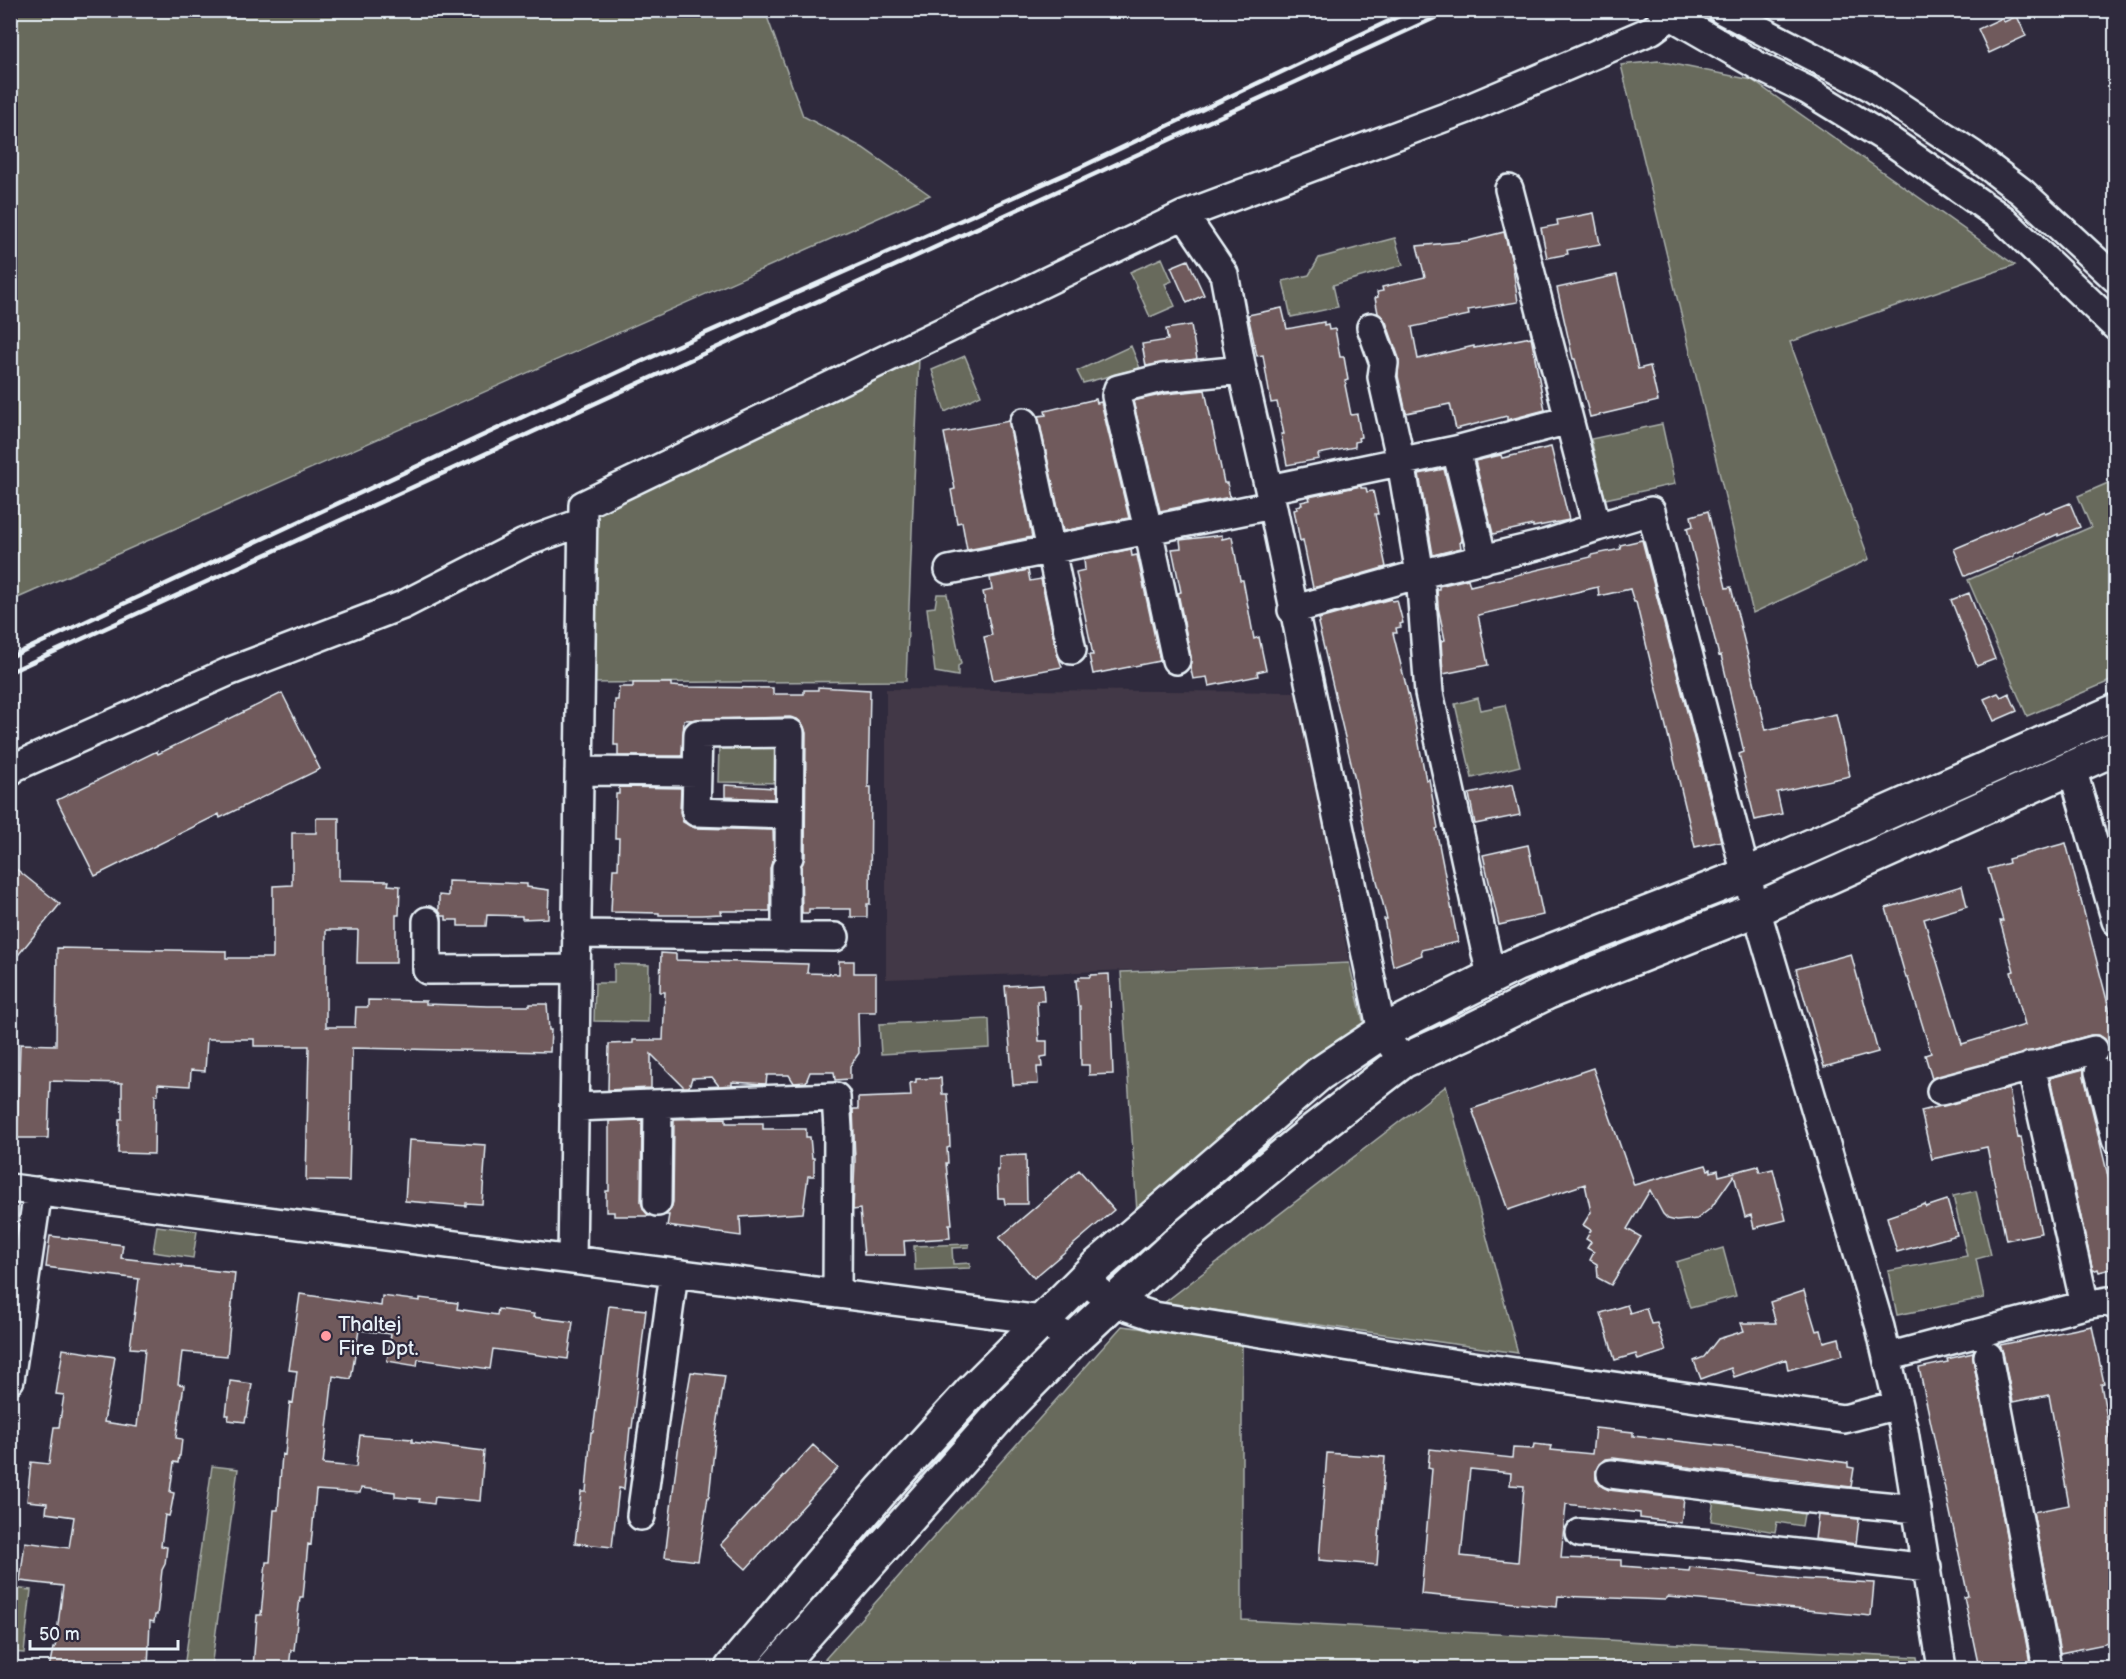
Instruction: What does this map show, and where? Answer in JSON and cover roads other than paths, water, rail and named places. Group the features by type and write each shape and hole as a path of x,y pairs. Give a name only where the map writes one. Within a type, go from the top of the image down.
{"main road":[{"path":"732,1668 883,1489 971,1392 1042,1320 1083,1279 1319,1074 1382,1032 1515,964 1746,876 2115,711"},
{"path":"776,1668 1010,1404 1112,1302 1175,1245 1314,1130 1403,1061 1548,992 1755,910 2115,748"}],"street":[{"path":"1722,10 1869,86 1972,154 2022,192 2115,279"},
{"path":"572,1260 583,505 1184,215 1467,109 1652,30 1666,13 1760,67 1807,90 1892,142 1994,212 2115,327"},
{"path":"1509,189 1597,527"},
{"path":"1184,215 1224,274 1292,610 1382,1032 1403,1061"},
{"path":"1371,327 1384,363 1382,378 1401,462 1420,574 1429,693 1491,976"},
{"path":"1176,660 1116,396 1118,389 1162,378 1242,370"},
{"path":"949,570 1148,529 1569,420"},
{"path":"1024,422 1072,650"},
{"path":"1456,450 1483,560"},
{"path":"1292,610 1420,574 1545,544 1651,511 1755,910 1880,1327 1898,1405 1917,1509 1942,1668"},
{"path":"10,772 15,767 228,672 403,605 524,543 583,522"},
{"path":"786,937 790,733 698,734 696,812 788,815"},
{"path":"2072,768 2104,840 2115,921"},
{"path":"579,771 697,772"},
{"path":"427,921 427,970 576,969"},
{"path":"576,934 835,937"},
{"path":"1941,1091 2031,1066 2096,1061 2115,1139"},
{"path":"2031,1066 2085,1305"},
{"path":"574,1107 836,1097 838,1129 837,1294"},
{"path":"657,1202 658,1104"},
{"path":"10,1188 1042,1320 1072,1341"},
{"path":"11,1371 19,1267 38,1191"},
{"path":"641,1516 674,1273"},
{"path":"1083,1279 1112,1302 1154,1316 1452,1363 1844,1419 1898,1405"},
{"path":"1887,1358 2085,1305 2108,1301 2115,1306"},
{"path":"1988,1356 2047,1668"},
{"path":"1611,1474 1802,1498 1917,1509"},
{"path":"1580,1533 1736,1546 1927,1568"}],"railway":[{"path":"10,657 629,367 1079,168 1412,10"},
{"path":"10,672 1452,10"}],"place":[{"name":"Thaltej Fire Dpt.","path":"326,1336"}]}
